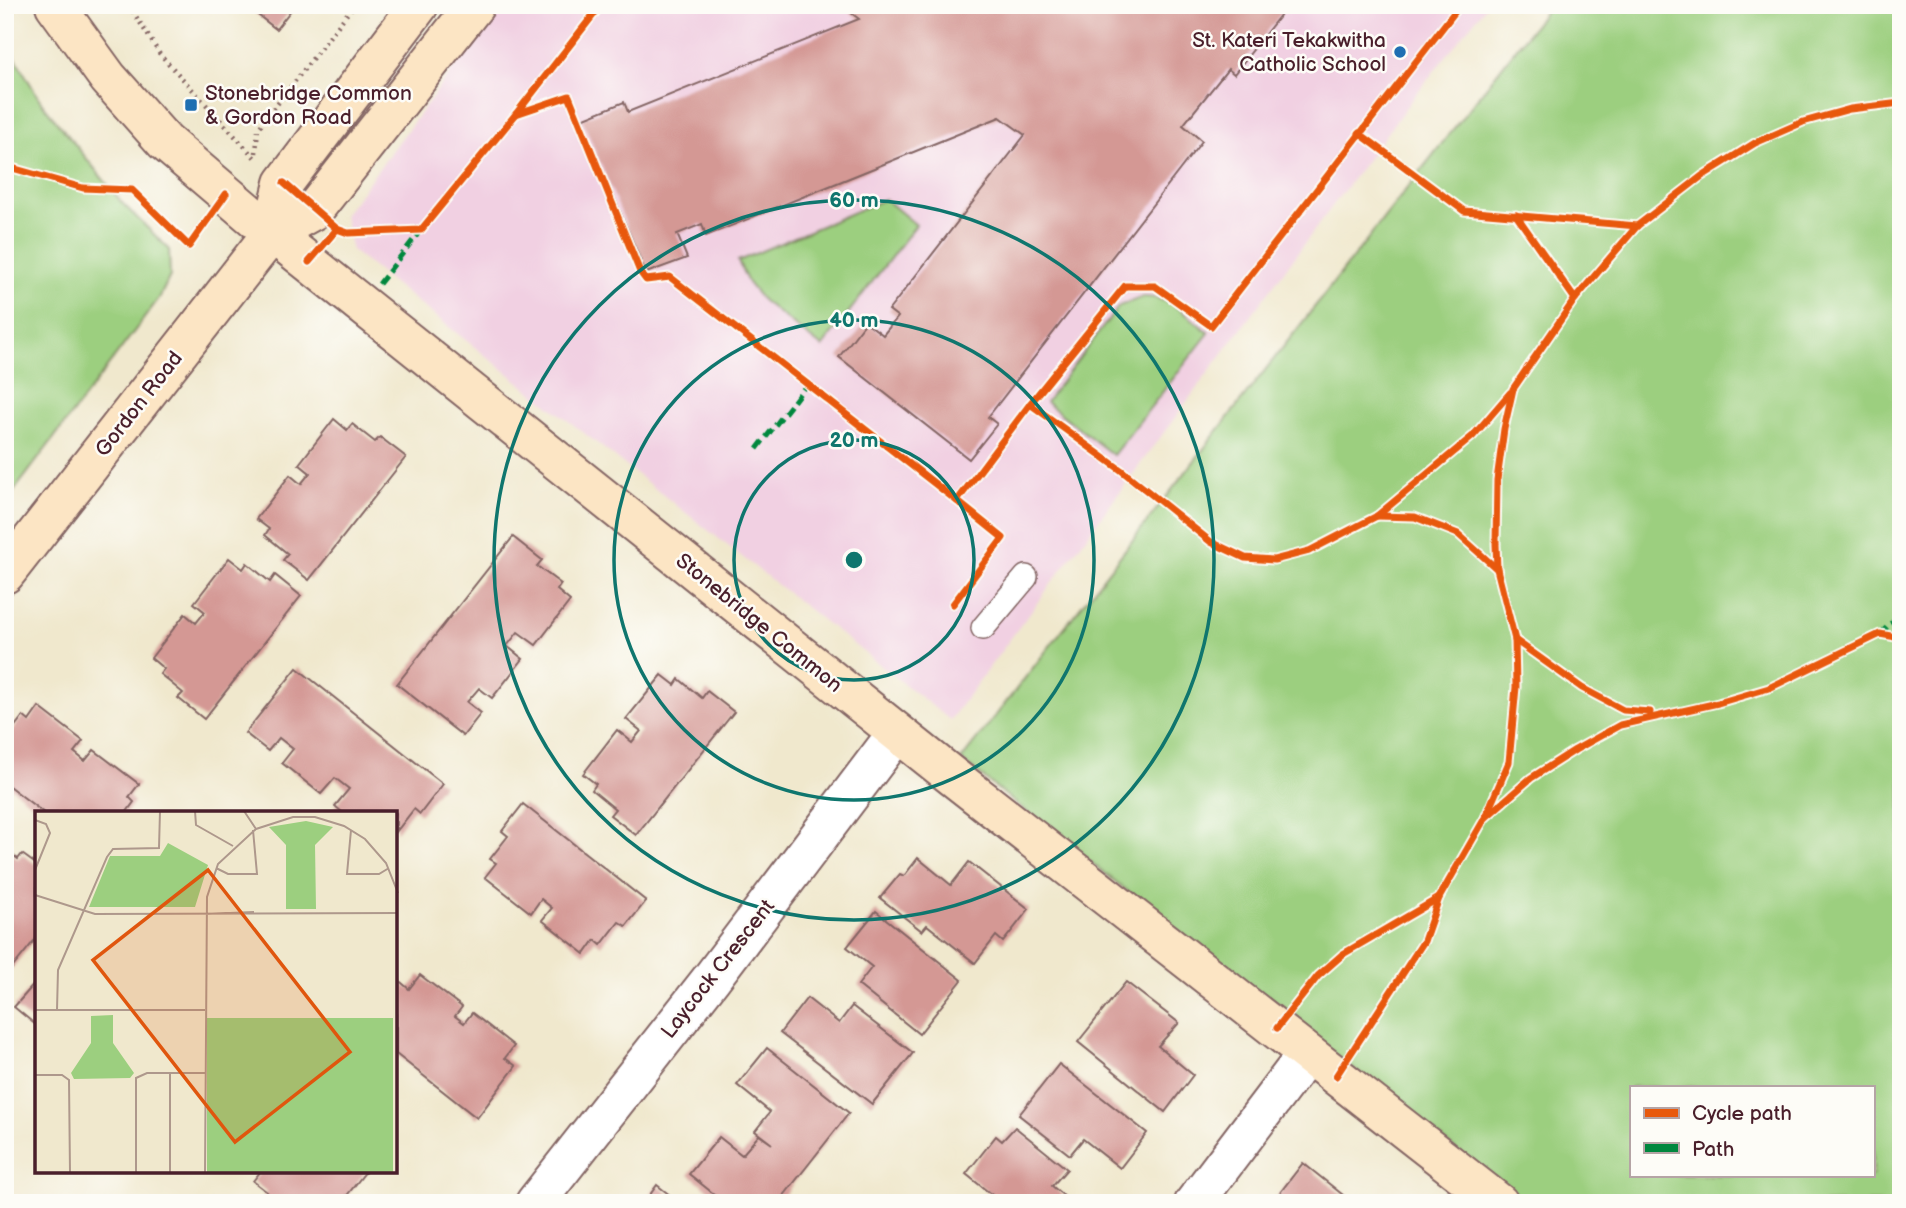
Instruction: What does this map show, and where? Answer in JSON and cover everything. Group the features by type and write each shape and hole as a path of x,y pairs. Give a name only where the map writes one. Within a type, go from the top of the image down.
{"street":[{"name":"Stonebridge Common","path":"55,5 108,78 164,142 272,233 897,733 1499,1203"},
{"name":"Gordon Road","path":"272,233 284,183 419,5"},
{"name":"Gordon Road","path":"5,574 272,233 314,210 475,5"},
{"name":"Laycock Crescent","path":"535,1203 711,979 897,733"},
{"path":"1194,1203 1307,1054"}],"lane":[{"path":"984,628 1026,577"}],"path":[{"path":"129,5 159,53 256,159 258,129 354,5"}],"shaded area":[{"path":"501,5 1487,5 1412,99 950,720 352,251 344,215"}],"green space":[{"path":"1550,5 1901,5 1901,1203 1523,1203 961,760"},
{"path":"5,40 41,102 123,204 169,249 170,276 160,297 5,503"},
{"path":"885,199 916,225 822,347 762,300 748,283 738,261"},
{"path":"1143,297 1170,303 1209,333 1113,455 1046,402 1119,306"}],"building":[{"path":"237,5 295,5 276,29 250,9 247,13"},
{"path":"841,5 1288,5 1234,74 1228,69 1183,125 1202,141 988,417 997,424 969,459 839,357 866,322 883,335 898,317 889,310 1025,135 1000,117 706,236 702,224 677,234 687,258 646,273 582,119 624,102 628,112 859,19"},
{"path":"334,419 347,430 352,424 375,442 380,437 406,457 309,580 283,560 288,554 265,535 269,529 256,519 290,475 301,484 310,473 299,464"},
{"path":"513,537 542,560 537,566 561,584 557,590 570,601 536,645 518,632 507,646 523,659 492,698 479,688 467,702 481,713 463,736 397,684"},
{"path":"229,558 243,569 247,563 270,582 275,575 301,596 204,719 178,698 183,693 160,674 164,669 151,658 185,614 196,623 205,612 194,603"},
{"path":"297,668 443,784 420,814 414,809 397,831 397,811 341,811 335,806 349,789 335,778 321,794 282,763 293,749 279,738 268,751 245,733"},
{"path":"662,675 675,685 679,679 702,698 707,691 734,712 636,835 610,815 615,809 592,790 596,784 583,774 617,730 632,742 641,731 626,719"},
{"path":"39,707 83,741 74,752 85,761 94,750 139,784 129,797 134,802 127,811 41,811 5,783 5,739 23,716 29,721"},
{"path":"523,804 646,901 626,926 619,922 601,945 595,940 585,954 542,920 552,908 541,899 531,913 485,877 496,863 490,859 508,836 502,831"},
{"path":"5,849 18,859 22,854 35,864 35,940 5,977"},
{"path":"918,858 951,885 969,862 1029,909 1003,942 996,936 975,963 927,925 922,931 880,898 900,874 904,876"},
{"path":"876,911 962,980 919,1034 858,985 872,967 847,947"},
{"path":"420,975 462,1007 455,1016 464,1023 472,1013 514,1046 505,1058 516,1066 477,1118 397,1055 397,979 409,989"},
{"path":"1126,982 1179,1023 1158,1046 1193,1075 1165,1112 1078,1042"},
{"path":"35,983 35,1024 14,1007"},
{"path":"807,998 839,1023 852,1006 913,1053 872,1104 780,1033"},
{"path":"767,1048 849,1113 778,1203 720,1203 715,1200 720,1199 689,1174 719,1137 742,1155 759,1135 772,1144 755,1131 770,1112 737,1085"},
{"path":"1059,1064 1147,1133 1120,1168 1083,1139 1070,1155 1019,1115"},
{"path":"1015,1127 1067,1169 1052,1186 1072,1203 1002,1203 966,1174 996,1136 1002,1141"},
{"path":"1303,1163 1353,1203 1272,1203"},
{"path":"259,1173 364,1173 341,1203 269,1203 262,1198 267,1192 253,1181"},
{"path":"657,1185 680,1203 644,1203"}],"marked path":[{"path":"5,26 9,22"},
{"path":"379,284 421,230"},
{"path":"757,449 807,384"},
{"path":"1880,634 1901,613"}],"cycle path":[{"path":"516,114 601,5"},
{"path":"1030,404 1125,286 1155,286 1211,326 1460,5"},
{"path":"337,229 348,233 421,230 516,114 569,96 640,272 646,280 670,277 957,501"},
{"path":"1485,818 1509,762 1516,687 1515,640 1497,569 1496,544 1497,480 1513,389 1575,299 1637,226 1702,176 1755,143 1803,122 1850,109 1901,103"},
{"path":"1359,133 1464,211 1637,226"},
{"path":"5,166 83,188 132,190 189,246 226,194"},
{"path":"284,183 337,229 309,262"},
{"path":"1516,215 1575,299"},
{"path":"953,604 1003,538 957,501 1030,404 1121,470 1211,542 1245,558 1274,560 1309,551 1377,516 1473,436 1510,393"},
{"path":"1377,516 1415,517 1458,534 1497,569"},
{"path":"1336,1076 1424,941 1439,898 1485,818 1531,778 1620,725 1718,703 1769,688 1880,634 1901,638"},
{"path":"1515,640 1582,688 1623,710 1650,712"},
{"path":"1277,1028 1318,976 1343,954 1439,898"}],"place":[{"name":"St. Kateri Tekakwitha Catholic School","path":"1400,52"},
{"name":"Stonebridge Common & Gordon Road","path":"191,105"}]}
